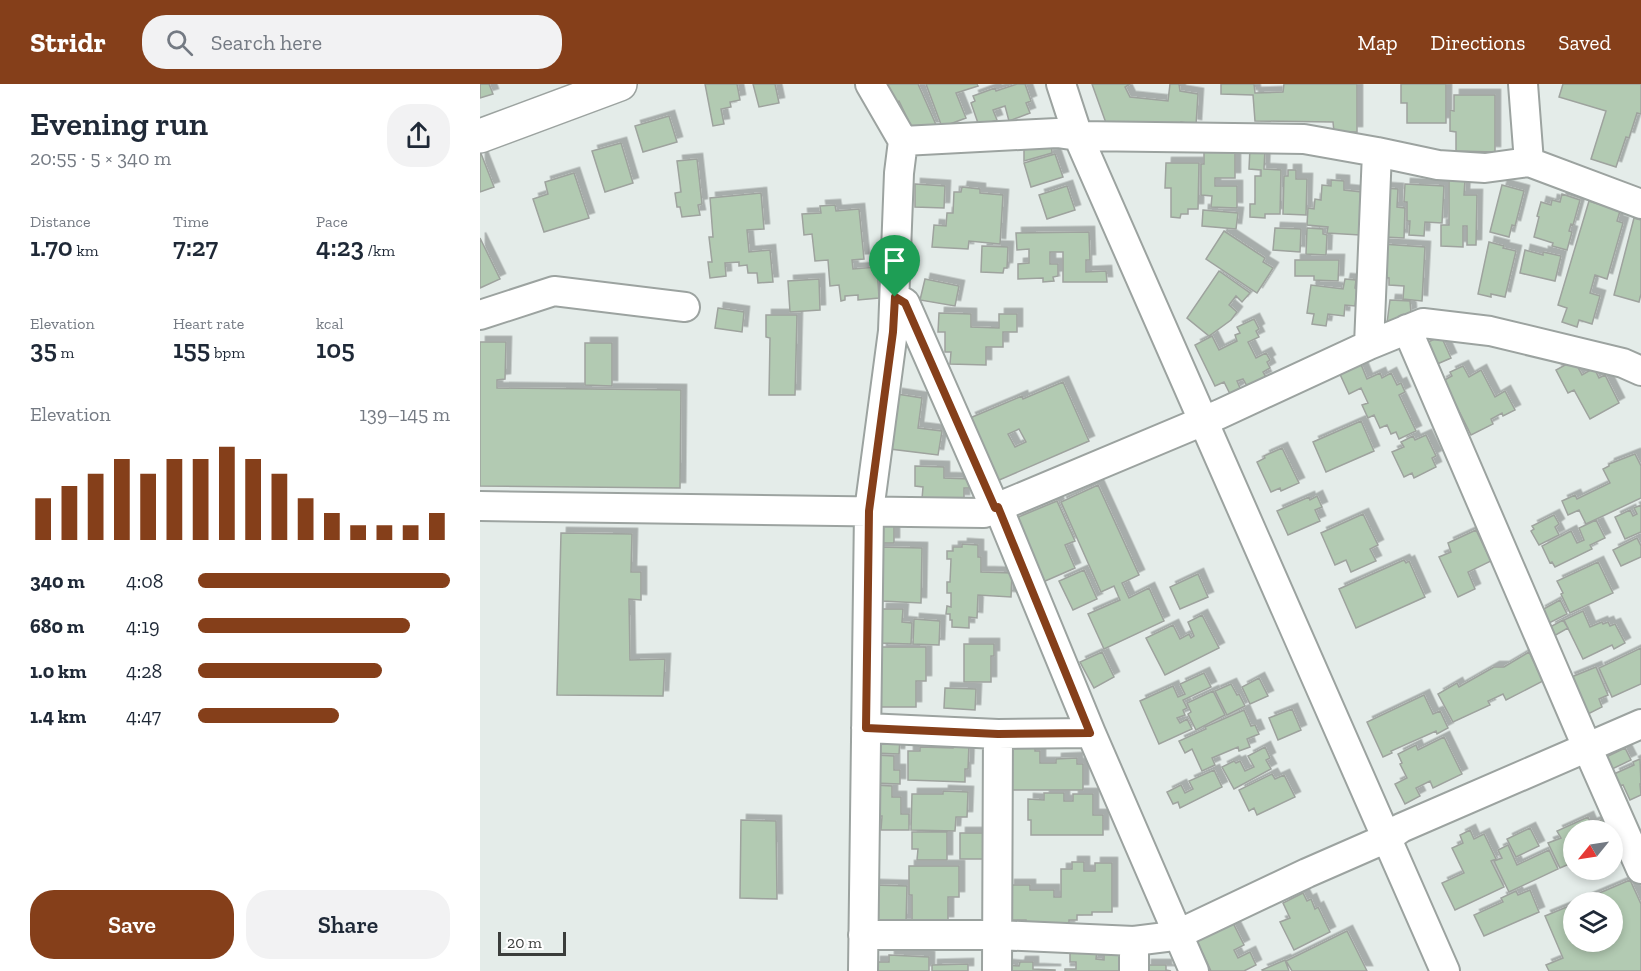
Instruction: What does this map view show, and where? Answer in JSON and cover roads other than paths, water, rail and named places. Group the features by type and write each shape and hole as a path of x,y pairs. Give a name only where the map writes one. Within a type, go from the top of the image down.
{"main road":[{"path":"480,136 620,84"}],"street":[{"path":"863,971 869,511 893,332 899,173 903,141 870,84"},
{"path":"1061,84 1078,136 1445,971"},
{"path":"1523,84 1529,162"},
{"path":"903,141 1057,133 1078,136 1304,139 1438,165 1485,168 1529,162 1639,195"},
{"path":"1369,345 1377,152"},
{"path":"480,315 554,291 685,307"},
{"path":"895,297 905,303 996,507 1090,733 1194,971"},
{"path":"480,506 984,513 1203,421 1407,328 1424,323 1490,331 1623,363 1641,371"},
{"path":"1407,328 1641,869"},
{"path":"863,935 998,935 1134,941 1174,936 1387,838 1401,828 1641,723"},
{"path":"866,728 998,734 1090,733"},
{"path":"997,971 998,734"},
{"path":"1134,941 1134,971"}]}
